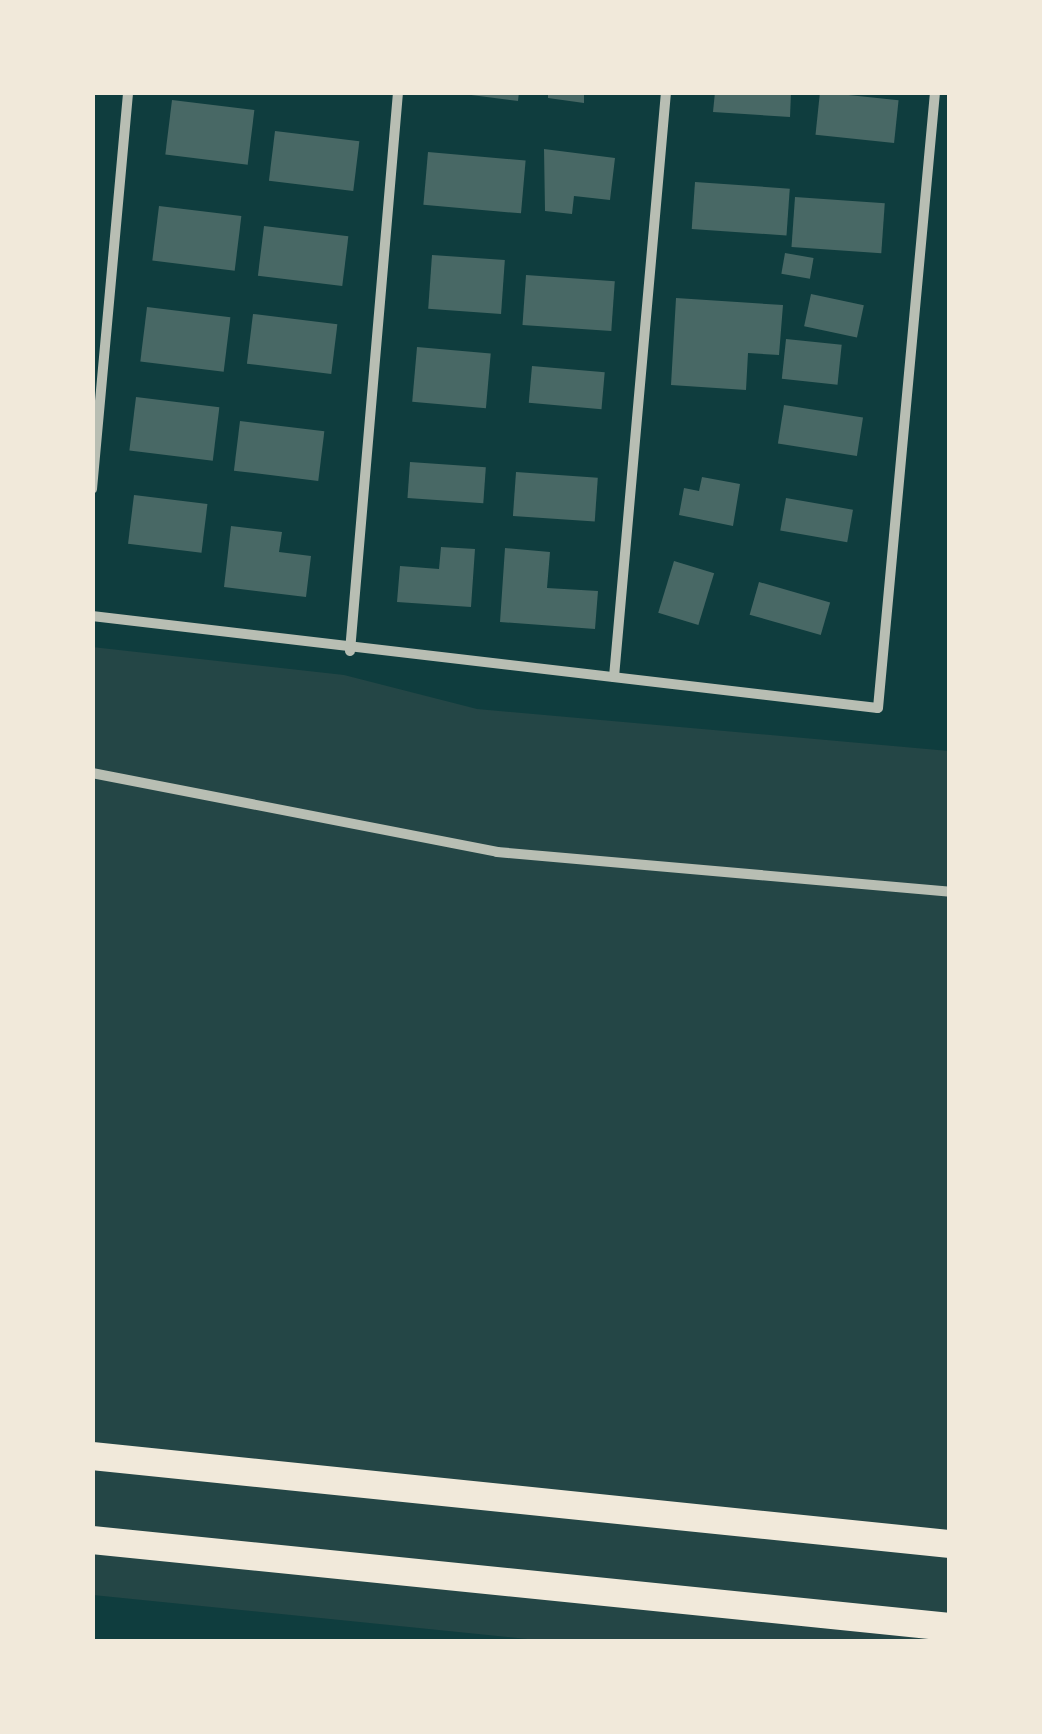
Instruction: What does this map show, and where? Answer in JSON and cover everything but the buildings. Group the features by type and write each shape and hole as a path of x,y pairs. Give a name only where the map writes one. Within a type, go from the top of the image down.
{"highway":[{"path":"92,1456 950,1544"},
{"path":"92,1540 950,1628"}],"street":[{"path":"92,489 128,92"},
{"path":"350,651 398,92"},
{"path":"614,676 666,92"},
{"path":"92,616 350,651 614,676 878,708 935,92"},
{"path":"92,773 532,857 950,892"}],"shaded area":[{"path":"92,647 344,675 477,709 949,751 949,1641 547,1641 93,1595"}]}
